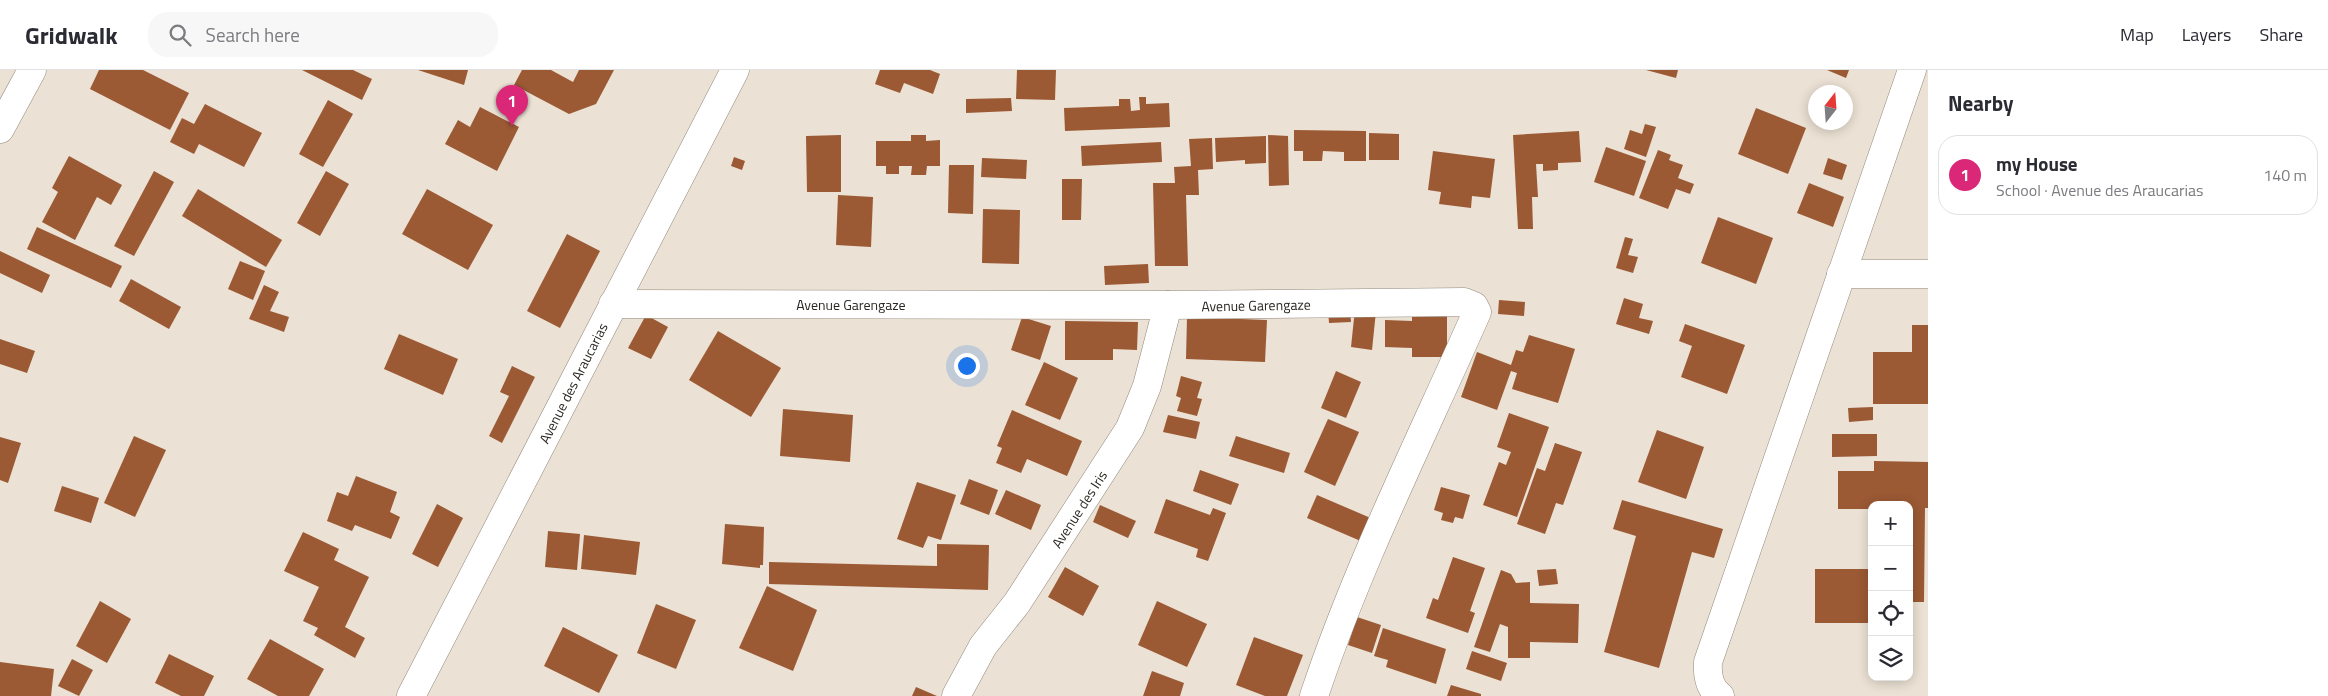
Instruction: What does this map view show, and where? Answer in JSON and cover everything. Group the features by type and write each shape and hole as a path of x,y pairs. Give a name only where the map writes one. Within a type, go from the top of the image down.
{"street":[{"path":"0,129 32,70"},
{"name":"Avenue des Araucarias","path":"411,696 735,70"},
{"path":"1720,696 1712,689 1707,672 1708,662 1912,70"},
{"path":"1841,274 1928,274"},
{"name":"Avenue Garengaze","path":"613,304 1168,306 1464,302 1474,306 1477,312 1368,556 1327,656 1314,696"},
{"name":"Avenue des Iris","path":"956,696 983,646 1017,603 1130,428 1147,386 1168,306"}],"building":[{"path":"99,70 143,70 189,93 170,130 90,89"},
{"path":"302,70 353,70 372,79 362,100"},
{"path":"418,70 468,70 464,85"},
{"path":"522,70 551,70 573,82 579,70 614,70 596,104 569,114 514,85"},
{"path":"880,70 930,70 940,74 933,94 904,83 900,93 875,84"},
{"path":"1017,70 1056,70 1055,100 1016,99"},
{"path":"1646,70 1678,70 1676,78"},
{"path":"1827,70 1849,70 1846,78"},
{"path":"1139,97 1146,97 1146,104 1169,103 1170,127 1065,131 1064,108 1119,106 1119,99 1130,99 1131,111 1140,110"},
{"path":"1011,98 1012,111 966,113 966,99"},
{"path":"328,100 353,114 323,167 299,154"},
{"path":"205,104 262,133 244,167 199,144 194,154 170,142 182,118 194,124"},
{"path":"480,107 519,127 497,171 445,144 458,120 470,127"},
{"path":"1756,108 1806,128 1788,174 1738,154"},
{"path":"1645,124 1656,127 1646,157 1624,149 1630,130 1642,134"},
{"path":"1294,130 1366,131 1366,161 1344,161 1344,152 1323,151 1322,161 1303,161 1303,151 1294,151"},
{"path":"1579,131 1581,162 1558,163 1558,170 1543,171 1543,164 1536,164 1538,197 1532,197 1533,229 1518,229 1513,135"},
{"path":"1369,133 1399,134 1399,160 1369,160"},
{"path":"841,135 841,192 807,192 806,136"},
{"path":"911,135 926,135 926,141 940,140 940,166 927,166 926,175 911,175 912,166 899,166 899,174 886,174 886,166 876,166 876,141 911,141"},
{"path":"1268,135 1288,136 1289,185 1269,186"},
{"path":"1266,136 1266,163 1245,164 1245,160 1216,162 1215,138"},
{"path":"1212,138 1213,169 1198,170 1199,195 1186,195 1188,266 1155,266 1153,183 1175,183 1174,167 1191,166 1189,139"},
{"path":"1161,142 1162,162 1082,166 1081,146"},
{"path":"1606,147 1646,161 1634,196 1594,182"},
{"path":"1658,150 1671,155 1669,160 1683,165 1678,178 1694,184 1690,194 1676,189 1668,209 1639,198"},
{"path":"1433,151 1495,159 1490,198 1472,196 1471,208 1439,204 1441,192 1428,190"},
{"path":"69,156 122,185 111,205 97,197 75,240 42,222 58,192 52,188"},
{"path":"734,157 745,161 742,170 731,166"},
{"path":"982,158 1027,160 1026,179 981,177"},
{"path":"1828,158 1847,165 1842,180 1823,174"},
{"path":"949,165 974,165 973,214 948,213"},
{"path":"154,171 174,182 134,256 114,246"},
{"path":"326,171 349,184 320,236 297,223"},
{"path":"1062,179 1082,179 1081,220 1062,220"},
{"path":"1809,183 1844,197 1833,227 1797,213"},
{"path":"198,189 282,240 266,267 182,216"},
{"path":"427,189 493,225 468,270 402,234"},
{"path":"838,195 873,197 871,247 836,245"},
{"path":"983,209 1020,210 1019,264 982,263"},
{"path":"1718,217 1773,238 1756,284 1701,263"},
{"path":"37,227 122,266 111,288 27,249"},
{"path":"567,234 600,251 560,328 527,311"},
{"path":"1625,237 1633,239 1628,255 1638,257 1633,273 1616,268"},
{"path":"0,251 50,275 42,293 0,273"},
{"path":"240,261 265,271 253,300 228,289"},
{"path":"1148,264 1149,283 1105,285 1104,266"},
{"path":"131,279 181,307 169,329 119,301"},
{"path":"264,285 279,292 270,311 289,317 284,332 249,319"},
{"path":"1624,298 1643,304 1639,318 1653,321 1649,334 1616,324"},
{"path":"1499,300 1525,302 1524,316 1498,314"},
{"path":"1412,306 1447,306 1447,357 1412,357 1412,348 1385,347 1385,320 1412,321"},
{"path":"1328,309 1350,309 1351,322 1329,323"},
{"path":"1355,309 1376,311 1372,350 1351,347"},
{"path":"646,315 668,327 651,359 628,348"},
{"path":"1022,317 1051,326 1040,360 1011,350"},
{"path":"1187,317 1267,320 1265,362 1186,359"},
{"path":"1065,321 1138,322 1137,350 1113,349 1113,360 1065,360"},
{"path":"1685,324 1745,345 1727,394 1681,377 1692,346 1679,341"},
{"path":"1912,325 1928,325 1928,404 1873,404 1873,352 1912,352"},
{"path":"718,331 781,368 751,417 689,380"},
{"path":"399,334 458,359 443,395 384,369"},
{"path":"1529,335 1575,349 1558,403 1512,389 1517,373 1511,371 1497,410 1461,397 1477,352 1511,365 1516,350 1523,352"},
{"path":"0,339 35,351 27,373 0,364"},
{"path":"1044,362 1078,378 1060,420 1025,405"},
{"path":"512,366 535,377 502,443 489,436 509,396 500,392"},
{"path":"1336,371 1361,382 1346,418 1321,408"},
{"path":"1181,376 1202,382 1197,398 1202,399 1197,416 1177,411 1181,398 1176,396"},
{"path":"1873,407 1873,420 1849,422 1848,408"},
{"path":"783,409 853,415 850,462 780,456"},
{"path":"1012,410 1082,441 1067,476 1027,459 1021,473 996,463 1002,448 997,446"},
{"path":"1509,413 1549,427 1517,517 1483,505 1499,462 1506,465 1511,452 1497,447"},
{"path":"1168,415 1200,422 1196,439 1163,432"},
{"path":"1328,419 1359,432 1335,486 1304,472"},
{"path":"1657,430 1704,447 1686,499 1638,482"},
{"path":"1832,434 1877,434 1877,456 1832,457"},
{"path":"134,436 166,450 135,517 104,503"},
{"path":"1236,436 1290,453 1284,473 1229,456"},
{"path":"0,437 21,443 8,483 0,480"},
{"path":"1555,443 1582,452 1563,505 1556,503 1545,534 1517,524 1537,468 1545,471"},
{"path":"1874,461 1928,462 1928,508 1925,508 1924,602 1913,602 1913,501 1868,501 1868,509 1838,509 1838,471 1874,471"},
{"path":"1200,470 1239,484 1231,505 1193,491"},
{"path":"356,476 397,492 390,512 400,517 391,539 355,525 352,531 327,521 337,492 348,496"},
{"path":"969,479 998,490 989,515 960,504"},
{"path":"917,482 956,495 941,540 928,536 923,548 897,539"},
{"path":"62,486 99,498 91,523 54,511"},
{"path":"1441,487 1470,495 1463,519 1455,517 1453,523 1441,520 1443,513 1434,510"},
{"path":"1006,490 1041,505 1031,530 995,514"},
{"path":"1317,495 1373,519 1363,542 1307,518"},
{"path":"1166,499 1210,515 1213,508 1226,513 1208,561 1196,557 1198,549 1154,533"},
{"path":"1622,500 1723,529 1714,558 1692,552 1659,668 1604,652 1636,536 1613,529"},
{"path":"437,504 463,518 438,567 412,554"},
{"path":"1100,505 1136,521 1128,538 1093,522"},
{"path":"725,524 764,527 763,565 760,565 760,568 722,564"},
{"path":"548,531 580,534 577,570 545,567"},
{"path":"303,532 339,549 334,560 369,577 345,627 365,638 355,658 314,635 318,628 303,621 319,587 284,571"},
{"path":"584,535 640,542 636,575 581,569"},
{"path":"937,544 989,545 988,590 769,584 769,562 937,566"},
{"path":"1453,557 1485,568 1470,611 1475,613 1468,633 1426,618 1433,598 1438,600"},
{"path":"1065,567 1099,586 1083,616 1048,597"},
{"path":"1556,569 1558,584 1539,586 1537,570"},
{"path":"1815,569 1868,569 1868,623 1815,623"},
{"path":"1501,570 1511,574 1516,583 1530,582 1530,603 1579,604 1578,643 1530,642 1530,658 1508,658 1508,627 1500,624 1490,652 1474,647"},
{"path":"767,586 817,610 793,671 739,648"},
{"path":"100,601 131,619 107,663 76,646"},
{"path":"1157,601 1207,624 1187,667 1138,645"},
{"path":"656,604 696,620 676,669 637,653"},
{"path":"1357,617 1381,625 1372,653 1348,645"},
{"path":"563,627 618,655 599,693 544,666"},
{"path":"1383,628 1446,649 1436,684 1386,667 1388,660 1374,656"},
{"path":"1254,637 1303,655 1287,696 1265,696 1236,685"},
{"path":"270,639 324,669 309,696 278,696 247,679"},
{"path":"1472,651 1507,663 1501,681 1466,669"},
{"path":"169,654 214,676 204,696 181,696 155,683"},
{"path":"72,659 93,670 79,696 58,686"},
{"path":"0,662 54,669 51,696 0,696"},
{"path":"1152,671 1184,683 1180,696 1143,696"},
{"path":"1451,685 1481,694 1481,696 1447,696"},
{"path":"916,687 937,696 912,696"}],"place":[{"name":"my House","path":"512,126"}]}
